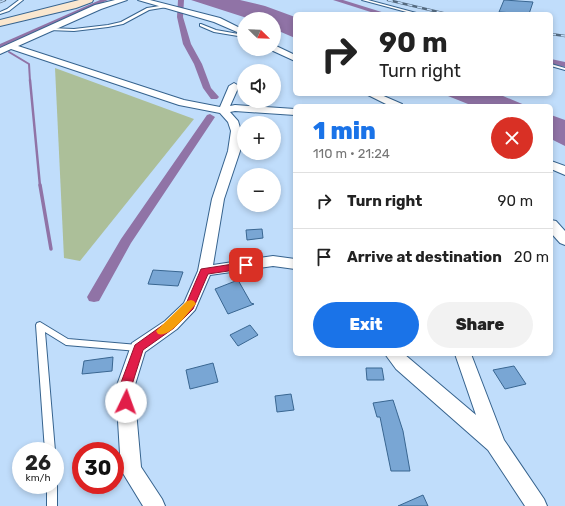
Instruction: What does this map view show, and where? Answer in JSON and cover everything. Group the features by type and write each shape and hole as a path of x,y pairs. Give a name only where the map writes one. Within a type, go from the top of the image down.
{"main road":[{"path":"0,23 72,6 88,0"}],"street":[{"path":"0,51 98,7 123,0"},
{"path":"142,0 217,20 237,31"},
{"path":"11,46 175,101 223,111 235,108 293,112"},
{"path":"281,51 293,57"},
{"path":"223,111 234,86"},
{"path":"376,96 394,104"},
{"path":"155,506 131,470 125,388 138,348 171,325 190,306 204,271 218,199 234,151 236,131 234,120 223,111"},
{"path":"553,165 565,171"},
{"path":"553,226 565,240"},
{"path":"204,271 273,261 293,264"},
{"path":"395,356 402,364 496,444"},
{"path":"464,356 496,444 537,506"}],"lane":[{"path":"0,13 8,10 21,0"},
{"path":"364,0 410,12"},
{"path":"49,29 74,30 108,26 122,23 148,9 166,6"},
{"path":"201,25 214,31 237,34"},
{"path":"553,66 565,69"},
{"path":"49,442 40,325 66,342 138,348"},
{"path":"52,494 52,506"}],"green space":[{"path":"55,68 194,119 80,261 64,258"}],"shaded area":[{"path":"191,0 240,0 265,6 293,16 293,37 281,32 281,12 237,12 237,15"},
{"path":"448,96 503,96 522,104 468,104"},
{"path":"553,116 565,120 565,146 553,140"}],"building":[{"path":"504,0 533,2 530,12 499,12"},
{"path":"262,229 263,238 247,240 246,230"},
{"path":"153,270 183,272 178,286 148,284"},
{"path":"238,280 251,303 254,304 228,314 215,289"},
{"path":"250,325 258,335 238,346 230,335"},
{"path":"113,357 112,371 82,374 84,361"},
{"path":"213,363 218,382 190,389 186,370"},
{"path":"514,366 526,384 505,389 493,370"},
{"path":"366,368 382,368 384,380 367,380"},
{"path":"291,394 294,410 277,412 275,396"},
{"path":"393,400 403,431 410,471 391,471 380,417 377,417 373,403"},
{"path":"423,495 428,506 398,506"}],"waterway":[{"path":"0,47 105,0"},
{"path":"181,0 180,17 187,44 198,64 207,88 214,97"},
{"path":"336,0 378,12"},
{"path":"9,52 29,64 30,81"},
{"path":"553,62 565,65"},
{"path":"30,80 40,186"},
{"path":"94,297 125,242 210,117"},
{"path":"40,185 51,249"}],"railway":[{"path":"0,2 5,0"},
{"path":"388,0 439,12"},
{"path":"553,34 565,36"}],"slow traffic":[{"path":"162,331 171,325 191,304"}],"route":[{"path":"126,402 125,388 138,348 171,325 190,306 204,271 246,265"}]}
